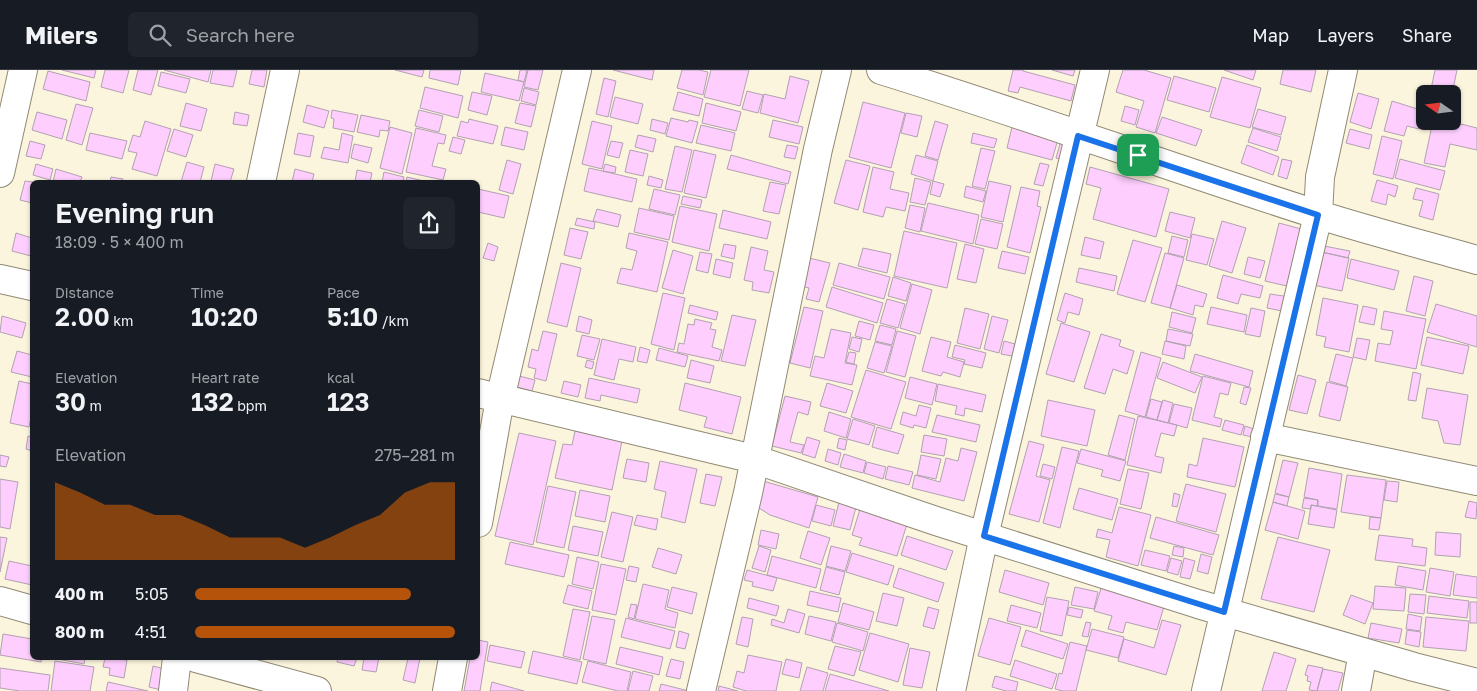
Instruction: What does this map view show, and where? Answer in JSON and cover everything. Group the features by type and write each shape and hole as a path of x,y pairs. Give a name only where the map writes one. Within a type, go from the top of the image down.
{"street":[{"path":"0,173 23,70"},
{"path":"261,180 285,70"},
{"path":"480,500 489,396 577,70"},
{"path":"701,691 746,502 814,168 837,70"},
{"path":"881,70 972,98 1078,136 1318,215 1477,260"},
{"path":"951,691 984,536 1095,70"},
{"path":"1206,691 1318,215 1320,177 1343,70"},
{"path":"0,279 30,286"},
{"path":"489,396 754,459 984,536 1224,612 1477,683"},
{"path":"1265,437 1477,481"},
{"path":"0,601 30,609"},
{"path":"1356,691 1363,652"},
{"path":"172,691 177,660"},
{"path":"203,660 317,691"},
{"path":"447,691 453,660"}],"building":[{"path":"62,70 96,70 94,78"},
{"path":"105,70 129,70 123,93 101,87"},
{"path":"138,70 158,70 151,95 133,90"},
{"path":"164,70 211,70 208,82"},
{"path":"213,70 237,70 233,87 210,83"},
{"path":"252,70 267,70 264,87 249,84"},
{"path":"395,70 424,70 422,77"},
{"path":"430,70 461,70 458,85 429,78"},
{"path":"520,70 527,70 524,82 518,80"},
{"path":"528,70 543,70 538,90 524,87"},
{"path":"613,70 654,70 652,80"},
{"path":"682,70 708,72 703,95 677,88"},
{"path":"711,70 749,70 740,106 704,97"},
{"path":"1013,70 1023,70 1075,85 1071,101 1020,87 1018,93 1008,91"},
{"path":"1052,70 1075,70 1073,76"},
{"path":"1123,70 1144,70 1171,78 1155,133 1136,127 1144,101 1116,92"},
{"path":"1224,70 1256,70 1253,80"},
{"path":"1283,70 1316,70 1311,92 1280,84"},
{"path":"1435,70 1457,70 1454,85 1432,85"},
{"path":"48,71 90,82 86,101 43,89"},
{"path":"161,72 190,79 186,93 158,86"},
{"path":"485,73 524,82 519,101 481,92"},
{"path":"790,76 809,81 798,123 760,113 764,94 785,99"},
{"path":"1174,76 1216,88 1209,112 1167,100"},
{"path":"1222,77 1261,88 1250,128 1210,117"},
{"path":"604,78 616,81 608,117 596,114"},
{"path":"425,87 463,96 458,118 420,108"},
{"path":"524,88 539,92 536,105 521,101"},
{"path":"747,91 763,95 758,113 742,109"},
{"path":"472,92 492,96 487,115 468,110"},
{"path":"678,92 703,99 699,116 673,110"},
{"path":"1358,93 1379,99 1371,129 1350,122"},
{"path":"615,97 643,104 638,124 610,117"},
{"path":"1392,101 1416,108 1416,128 1407,126 1404,136 1384,131"},
{"path":"863,102 905,113 891,168 849,157"},
{"path":"186,103 207,109 201,131 180,126"},
{"path":"520,103 536,106 531,127 515,123"},
{"path":"706,103 741,112 736,131 702,123"},
{"path":"76,104 93,108 82,145 66,140"},
{"path":"307,105 329,111 324,128 303,122"},
{"path":"1125,106 1139,110 1135,125 1121,121"},
{"path":"1258,109 1286,117 1281,135 1252,127"},
{"path":"332,110 358,115 354,132 333,128"},
{"path":"419,110 443,116 439,132 415,126"},
{"path":"37,112 67,120 62,139 32,130"},
{"path":"235,112 249,115 247,126 233,124"},
{"path":"906,113 922,116 917,137 901,133"},
{"path":"361,115 390,121 388,131 380,130 379,137 357,132"},
{"path":"1162,117 1202,130 1196,146 1156,133"},
{"path":"671,118 698,122 692,143 666,136"},
{"path":"469,119 498,126 493,144 457,136 461,121 468,123"},
{"path":"652,119 668,123 665,134 650,130"},
{"path":"773,120 803,127 799,144 769,137"},
{"path":"145,121 171,129 157,176 132,169 137,153 128,151 133,135 140,137"},
{"path":"592,121 612,126 602,169 582,164"},
{"path":"935,121 948,125 938,160 925,156"},
{"path":"1461,124 1477,128 1477,150 1450,144 1445,167 1424,163 1431,130 1461,130"},
{"path":"701,125 735,133 731,151 696,143"},
{"path":"390,127 412,133 402,174 380,168"},
{"path":"505,127 528,132 524,150 501,145"},
{"path":"1012,127 1058,139 1052,160 1007,148"},
{"path":"416,128 446,135 444,144 438,143 432,166 446,169 443,180 406,172"},
{"path":"1253,128 1281,137 1277,151 1248,142"},
{"path":"174,129 193,135 186,157 167,151"},
{"path":"1350,129 1372,135 1369,149 1346,143"},
{"path":"90,133 127,141 122,159 86,150"},
{"path":"298,133 314,136 310,157 294,154"},
{"path":"342,133 353,136 348,163 321,158 324,147 339,150"},
{"path":"973,133 997,139 994,148 971,143"},
{"path":"638,135 656,139 653,152 635,147"},
{"path":"1382,136 1402,141 1393,179 1373,174"},
{"path":"453,137 465,140 461,154 449,151"},
{"path":"1061,140 1069,143 1064,160 1056,158"},
{"path":"30,141 45,145 41,159 26,156"},
{"path":"611,141 623,143 619,158 607,155"},
{"path":"354,144 372,148 368,163 351,158"},
{"path":"787,145 798,147 795,159 784,157"},
{"path":"1247,145 1279,157 1273,175 1241,163"},
{"path":"675,146 692,150 682,192 665,189"},
{"path":"981,148 995,151 985,189 972,186"},
{"path":"630,150 648,154 643,176 625,172"},
{"path":"694,150 716,155 706,198 684,193"},
{"path":"731,155 791,172 788,184 727,169"},
{"path":"916,155 938,161 933,181 911,174"},
{"path":"1282,159 1292,161 1287,179 1278,176"},
{"path":"1400,159 1445,171 1440,190 1395,178"},
{"path":"507,160 521,164 513,194 499,190"},
{"path":"846,160 870,166 858,210 834,203"},
{"path":"187,162 204,167 201,180 182,180"},
{"path":"1040,163 1049,165 1043,186 1034,184"},
{"path":"36,164 53,169 50,180 33,175"},
{"path":"215,164 234,169 231,180 211,180"},
{"path":"605,164 616,167 615,173 603,171"},
{"path":"873,167 894,172 890,189 909,193 905,211 886,207 883,217 863,212"},
{"path":"1090,167 1169,189 1156,237 1093,219 1101,188 1086,184"},
{"path":"589,168 637,179 632,202 584,191"},
{"path":"56,169 82,177 81,180 53,180"},
{"path":"295,169 314,174 312,180 292,180"},
{"path":"357,170 372,173 370,180 355,180"},
{"path":"384,172 404,177 403,180 382,180"},
{"path":"649,176 663,180 661,188 647,185"},
{"path":"111,177 123,179 123,180 110,180"},
{"path":"407,177 420,180 406,180"},
{"path":"915,178 931,182 925,205 910,202"},
{"path":"1377,180 1398,186 1395,197 1388,194 1386,205 1371,201"},
{"path":"25,181 30,182 30,202 20,200"},
{"path":"933,181 944,184 940,197 930,194"},
{"path":"989,181 1011,186 1003,222 981,217"},
{"path":"770,182 786,185 779,214 763,211"},
{"path":"966,186 986,191 983,202 964,197"},
{"path":"1021,187 1040,191 1037,206 1041,207 1030,253 1007,247"},
{"path":"1416,188 1439,194 1433,220 1419,216 1423,201 1413,199"},
{"path":"480,189 509,196 504,218 480,212"},
{"path":"654,189 680,195 675,215 649,209"},
{"path":"683,196 702,200 700,208 681,204"},
{"path":"928,203 979,215 973,244 921,231"},
{"path":"910,205 925,208 920,232 905,228"},
{"path":"680,206 717,214 709,251 672,242"},
{"path":"639,208 674,216 669,240 634,232"},
{"path":"597,209 621,215 618,227 593,221"},
{"path":"723,210 771,222 767,239 719,228"},
{"path":"1170,212 1195,218 1190,238 1165,231"},
{"path":"577,218 595,222 594,229 575,225"},
{"path":"981,219 1003,224 997,249 975,244"},
{"path":"1222,221 1246,228 1232,273 1209,266"},
{"path":"1279,223 1305,230 1291,287 1265,281"},
{"path":"570,228 588,232 581,259 564,255"},
{"path":"904,231 957,243 947,288 894,276"},
{"path":"16,233 30,237 30,256 12,251"},
{"path":"629,233 668,242 657,292 617,283 621,268 632,270 637,251 626,248"},
{"path":"1192,234 1214,239 1207,265 1186,260"},
{"path":"1172,236 1188,240 1184,257 1168,253"},
{"path":"1085,237 1104,242 1100,259 1081,255"},
{"path":"1133,240 1162,248 1145,302 1117,294"},
{"path":"488,243 498,247 494,261 483,258"},
{"path":"724,244 736,246 734,259 721,256"},
{"path":"965,244 984,249 976,283 957,279"},
{"path":"1324,246 1350,251 1348,258 1322,252"},
{"path":"751,247 768,251 764,270 774,272 769,293 752,290 753,282 744,280"},
{"path":"863,248 891,254 887,273 858,266"},
{"path":"673,250 693,256 683,294 662,288"},
{"path":"1002,251 1029,257 1025,274 998,268"},
{"path":"700,252 712,254 708,273 696,270"},
{"path":"1321,252 1349,258 1342,291 1313,285"},
{"path":"1165,253 1184,258 1170,308 1151,303"},
{"path":"1248,257 1265,261 1260,278 1244,274"},
{"path":"809,258 830,263 819,302 806,299 809,288 801,286"},
{"path":"716,259 733,263 730,278 713,274"},
{"path":"1351,259 1399,271 1394,290 1347,278"},
{"path":"561,263 581,268 567,327 547,322"},
{"path":"839,263 890,277 884,299 833,285"},
{"path":"1079,268 1117,276 1114,291 1076,282"},
{"path":"1223,275 1263,286 1260,298 1241,294 1238,304 1217,298"},
{"path":"1414,276 1433,281 1425,316 1406,311"},
{"path":"893,277 911,283 906,301 888,296"},
{"path":"912,284 932,290 920,334 900,328"},
{"path":"1177,285 1207,294 1203,307 1195,305 1193,315 1170,308"},
{"path":"832,287 883,303 877,323 826,307"},
{"path":"663,293 685,298 674,350 651,344"},
{"path":"1065,293 1083,299 1079,315 1068,312 1065,323 1057,320"},
{"path":"1270,294 1290,297 1287,312 1267,308"},
{"path":"1323,298 1358,305 1349,352 1324,347 1326,337 1316,335"},
{"path":"887,299 905,304 898,328 880,323"},
{"path":"1436,304 1477,316 1477,347 1427,332"},
{"path":"690,305 718,312 716,320 688,313"},
{"path":"1363,306 1377,309 1374,325 1359,322"},
{"path":"804,307 823,311 810,368 790,363"},
{"path":"1211,307 1247,315 1244,332 1207,324"},
{"path":"965,308 989,314 980,349 957,343"},
{"path":"1251,308 1265,311 1260,337 1245,334"},
{"path":"1384,311 1426,319 1416,369 1375,361 1378,343 1390,345 1393,331 1381,329"},
{"path":"1172,312 1196,318 1192,333 1169,327"},
{"path":"732,315 756,320 745,366 721,361"},
{"path":"2,316 26,323 22,338 0,332"},
{"path":"579,316 592,320 589,334 576,331"},
{"path":"992,316 1008,320 999,353 984,349"},
{"path":"695,319 712,323 710,329 716,330 712,347 722,350 719,361 677,352 679,343 684,344 688,324 694,325"},
{"path":"859,321 874,325 870,340 855,336"},
{"path":"1061,323 1090,332 1074,382 1046,374"},
{"path":"880,325 896,329 892,345 875,341"},
{"path":"831,329 851,333 845,363 857,365 852,385 810,376 815,356 824,358"},
{"path":"1168,329 1193,334 1190,346 1166,341"},
{"path":"543,331 557,334 546,381 534,378 536,369 528,367 532,349 538,351"},
{"path":"897,331 916,336 905,377 886,372"},
{"path":"1101,334 1121,340 1119,346 1134,351 1127,374 1113,369 1105,394 1084,388"},
{"path":"582,335 600,339 594,360 577,356"},
{"path":"852,337 862,339 859,352 849,349"},
{"path":"931,337 951,342 947,357 964,362 960,377 943,372 941,376 922,371"},
{"path":"1427,337 1469,346 1463,374 1421,365"},
{"path":"1357,338 1370,340 1366,360 1353,357"},
{"path":"602,339 636,347 633,362 619,359 614,380 594,375"},
{"path":"1004,341 1015,344 1012,356 1001,354"},
{"path":"1165,341 1186,346 1184,359 1162,354"},
{"path":"875,342 892,346 884,373 867,368"},
{"path":"955,345 986,353 982,368 964,364 965,360 952,357"},
{"path":"640,347 650,350 647,363 637,361"},
{"path":"659,348 688,356 685,367 656,360"},
{"path":"17,351 30,354 30,377 11,372"},
{"path":"849,352 856,353 854,364 846,362"},
{"path":"1141,352 1161,358 1145,417 1125,411"},
{"path":"1195,354 1253,371 1249,387 1190,371"},
{"path":"1336,354 1353,358 1346,386 1329,381"},
{"path":"587,360 594,362 592,369 585,367"},
{"path":"691,360 714,366 710,383 687,378"},
{"path":"1163,362 1202,377 1195,393 1157,378"},
{"path":"866,370 906,382 891,429 851,417"},
{"path":"1413,372 1421,374 1416,401 1408,400"},
{"path":"1298,375 1316,380 1307,414 1289,410"},
{"path":"519,376 535,380 532,391 517,387"},
{"path":"1203,376 1231,383 1228,395 1220,393 1214,417 1222,419 1220,427 1192,420"},
{"path":"910,377 937,384 932,405 905,398"},
{"path":"589,378 640,389 637,403 601,395 600,401 585,398"},
{"path":"19,381 30,384 29,427 10,423"},
{"path":"564,381 581,385 578,397 561,393"},
{"path":"1327,382 1348,387 1340,421 1319,416"},
{"path":"685,383 741,397 732,434 704,427 707,417 679,410"},
{"path":"827,383 853,391 846,413 820,406"},
{"path":"938,384 986,395 982,412 965,408 964,416 955,414 957,406 935,401"},
{"path":"1244,387 1251,388 1246,405 1240,403"},
{"path":"1427,388 1468,395 1460,445 1444,443 1438,421 1422,418"},
{"path":"785,396 811,402 808,415 798,412 790,442 804,445 801,453 772,446"},
{"path":"1151,399 1162,402 1157,420 1146,417"},
{"path":"1048,400 1095,410 1087,446 1041,436"},
{"path":"1163,400 1173,403 1168,423 1157,420"},
{"path":"1174,404 1192,408 1187,428 1169,423"},
{"path":"919,405 931,408 926,428 914,425 913,428 900,424 903,412 916,416"},
{"path":"829,412 851,419 846,438 824,431"},
{"path":"937,415 980,425 976,442 932,432"},
{"path":"1119,415 1135,419 1125,460 1108,455"},
{"path":"1138,416 1177,425 1174,436 1161,433 1155,456 1164,458 1161,473 1127,465"},
{"path":"853,419 875,426 869,445 847,439"},
{"path":"1225,420 1244,425 1241,435 1222,430"},
{"path":"1245,426 1254,429 1252,437 1243,435"},
{"path":"877,427 904,435 898,454 872,447"},
{"path":"575,431 622,441 612,490 555,478 563,444 572,445"},
{"path":"519,433 556,441 533,545 495,536"},
{"path":"924,435 947,439 944,456 921,452"},
{"path":"28,436 30,436 30,450 26,449"},
{"path":"807,437 820,441 815,458 802,454"},
{"path":"839,438 847,440 845,450 837,448"},
{"path":"1203,438 1244,447 1235,487 1187,477 1189,464 1197,466"},
{"path":"1029,441 1044,445 1036,476 1050,480 1039,522 1009,514"},
{"path":"1062,447 1079,451 1060,528 1043,523"},
{"path":"961,448 977,452 964,501 912,488 915,475 940,482 946,458 958,461"},
{"path":"828,449 841,453 838,465 825,461"},
{"path":"1081,449 1126,461 1120,481 1101,476 1103,470 1077,463"},
{"path":"844,454 866,461 863,473 840,467"},
{"path":"0,455 9,457 6,467 0,466"},
{"path":"921,455 941,459 936,479 917,475"},
{"path":"627,459 649,463 646,482 623,478"},
{"path":"1283,460 1298,463 1289,497 1275,493"},
{"path":"660,461 697,469 685,523 661,517 666,492 654,489"},
{"path":"867,462 886,467 883,479 864,473"},
{"path":"1043,464 1055,467 1052,479 1040,476"},
{"path":"888,466 913,472 909,485 885,479"},
{"path":"1309,468 1342,474 1337,509 1318,506 1318,500 1304,497"},
{"path":"1128,469 1149,473 1141,509 1120,504"},
{"path":"706,474 722,477 715,506 700,503"},
{"path":"1347,475 1386,480 1381,518 1341,512"},
{"path":"0,479 18,482 10,529 0,527"},
{"path":"763,481 818,497 809,528 770,515 756,506"},
{"path":"1387,481 1399,482 1397,502 1384,500"},
{"path":"1186,484 1226,494 1216,532 1176,521"},
{"path":"548,486 576,492 564,548 536,542"},
{"path":"1079,488 1118,499 1112,520 1073,509"},
{"path":"580,490 610,496 605,522 575,516"},
{"path":"1174,493 1180,495 1177,507 1172,506"},
{"path":"1275,494 1289,497 1287,506 1273,502"},
{"path":"1304,498 1318,500 1317,506 1311,505 1311,509 1302,508"},
{"path":"1469,501 1477,503 1476,519 1465,517"},
{"path":"839,502 856,507 850,530 833,526"},
{"path":"1273,502 1305,511 1298,539 1265,530"},
{"path":"816,505 835,510 831,526 812,521"},
{"path":"1311,505 1337,510 1334,528 1308,524"},
{"path":"861,506 908,521 897,556 859,545 862,538 852,535"},
{"path":"1119,507 1151,515 1138,566 1106,557 1110,540 1096,537 1098,529 1112,533"},
{"path":"612,512 633,517 623,562 601,557"},
{"path":"637,515 658,519 656,530 634,525"},
{"path":"1156,517 1219,535 1213,555 1150,538"},
{"path":"1370,517 1381,518 1379,530 1369,529"},
{"path":"573,526 603,532 598,556 568,550"},
{"path":"761,530 779,534 776,549 758,545"},
{"path":"808,531 830,538 821,565 800,558"},
{"path":"1436,532 1461,534 1460,557 1435,555"},
{"path":"1379,535 1413,539 1412,546 1427,548 1425,566 1375,560"},
{"path":"907,536 953,551 946,570 901,555"},
{"path":"0,537 7,538 0,572"},
{"path":"1278,537 1330,550 1314,612 1261,599"},
{"path":"510,542 569,555 564,577 505,564"},
{"path":"759,546 771,550 765,572 752,568"},
{"path":"831,546 851,551 845,571 826,566"},
{"path":"1174,546 1184,548 1183,557 1172,555"},
{"path":"658,548 682,555 676,574 652,567"},
{"path":"1145,550 1170,556 1166,571 1141,565"},
{"path":"852,553 894,566 888,585 846,572"},
{"path":"1201,554 1212,557 1208,574 1197,571"},
{"path":"772,556 821,569 816,588 767,575"},
{"path":"577,557 599,562 593,589 572,584"},
{"path":"1171,558 1182,561 1178,575 1167,572"},
{"path":"1184,558 1195,561 1190,579 1180,577"},
{"path":"9,561 30,566 30,585 5,579"},
{"path":"601,564 626,569 616,615 592,610"},
{"path":"629,566 639,568 636,582 626,580"},
{"path":"1398,566 1426,571 1423,590 1395,585"},
{"path":"826,567 845,572 839,595 820,590"},
{"path":"899,568 944,583 938,602 893,587"},
{"path":"1430,568 1454,572 1450,596 1426,592"},
{"path":"747,570 777,578 773,591 752,586 753,582 744,580"},
{"path":"1005,570 1049,583 1043,605 999,592"},
{"path":"1456,574 1477,577 1477,598 1453,595"},
{"path":"643,584 669,590 665,609 678,613 675,628 635,619"},
{"path":"568,585 592,591 588,609 563,603"},
{"path":"1102,585 1165,603 1157,630 1126,622 1123,633 1108,629 1112,616 1094,611"},
{"path":"1375,586 1406,588 1404,611 1373,609"},
{"path":"672,587 697,593 692,614 667,607"},
{"path":"1075,587 1098,592 1094,609 1071,605"},
{"path":"810,591 841,598 838,612 807,605"},
{"path":"883,593 904,598 897,626 876,621"},
{"path":"1410,594 1426,595 1424,614 1408,612"},
{"path":"1351,595 1373,603 1365,624 1343,615"},
{"path":"1429,596 1469,601 1467,618 1427,613"},
{"path":"1047,597 1069,601 1062,636 1040,631"},
{"path":"749,598 779,606 776,616 747,608"},
{"path":"1470,602 1477,602 1477,623 1470,623"},
{"path":"843,603 874,612 869,630 838,622"},
{"path":"631,604 637,605 634,619 628,617"},
{"path":"1011,605 1041,613 1037,628 1007,621"},
{"path":"928,607 939,610 934,629 923,626"},
{"path":"1069,607 1083,610 1081,618 1067,615"},
{"path":"573,609 590,612 580,660 563,656"},
{"path":"788,609 805,614 799,633 771,625 772,619 784,623"},
{"path":"1408,614 1422,617 1420,631 1406,629"},
{"path":"592,616 615,620 606,664 583,659"},
{"path":"809,616 836,622 831,641 805,634"},
{"path":"742,617 753,619 748,647 736,644"},
{"path":"1426,617 1469,621 1466,651 1423,647"},
{"path":"626,618 675,631 670,649 621,637"},
{"path":"989,618 1021,627 1010,665 978,656"},
{"path":"1162,620 1181,625 1166,675 1118,661 1124,639 1154,648"},
{"path":"1086,622 1091,623 1088,637 1082,636"},
{"path":"837,623 868,632 863,651 832,642"},
{"path":"1371,623 1402,629 1399,643 1368,638"},
{"path":"1092,629 1124,637 1118,658 1086,650"},
{"path":"1026,630 1068,644 1063,659 1021,646"},
{"path":"1407,630 1421,632 1419,647 1405,644"},
{"path":"679,631 689,634 685,649 676,647"},
{"path":"870,633 909,644 898,682 859,670"},
{"path":"3,634 30,639 30,660 42,660 41,662 0,655"},
{"path":"480,640 488,642 480,691 464,691 470,660 480,660"},
{"path":"1070,642 1087,646 1076,691 1063,691 1055,689 1059,673 1062,674"},
{"path":"490,645 525,652 521,668 487,661"},
{"path":"835,646 861,652 854,676 828,669"},
{"path":"620,647 663,657 659,675 616,664"},
{"path":"910,648 930,652 922,688 903,685"},
{"path":"533,651 582,662 577,684 528,673"},
{"path":"1274,652 1296,659 1286,691 1262,691"},
{"path":"748,655 782,662 776,691 746,691 733,687 737,671 744,673"},
{"path":"671,659 684,662 680,679 666,676"},
{"path":"786,659 802,663 799,678 782,674"},
{"path":"63,660 85,660 84,664"},
{"path":"105,660 127,660 124,678 109,675 110,668 103,667"},
{"path":"338,660 356,660 354,666 337,662"},
{"path":"364,660 379,660 376,672 362,670"},
{"path":"408,660 420,660 415,683 403,680"},
{"path":"1015,660 1057,674 1052,689 1010,676"},
{"path":"55,661 94,667 90,691 51,691"},
{"path":"588,661 631,672 627,691 618,691 582,682"},
{"path":"1308,665 1323,668 1317,691 1309,690 1311,682 1307,681 1308,676 1305,675"},
{"path":"153,666 165,669 161,690 149,687"},
{"path":"807,667 828,673 823,691 800,691"},
{"path":"0,668 50,675 48,691 20,691 0,688"},
{"path":"1323,669 1343,673 1338,691 1317,691"},
{"path":"633,671 653,676 649,691 628,691"},
{"path":"830,674 889,691 825,691"},
{"path":"995,676 1018,682 1016,691 1006,691 992,687"},
{"path":"108,682 148,691 106,691"},
{"path":"492,682 524,691 490,691"},
{"path":"661,684 689,691 659,691"},
{"path":"719,686 738,691 718,691"}],"route":[{"path":"1078,136 1138,155 1318,215 1224,612 984,536 1078,136"}]}
